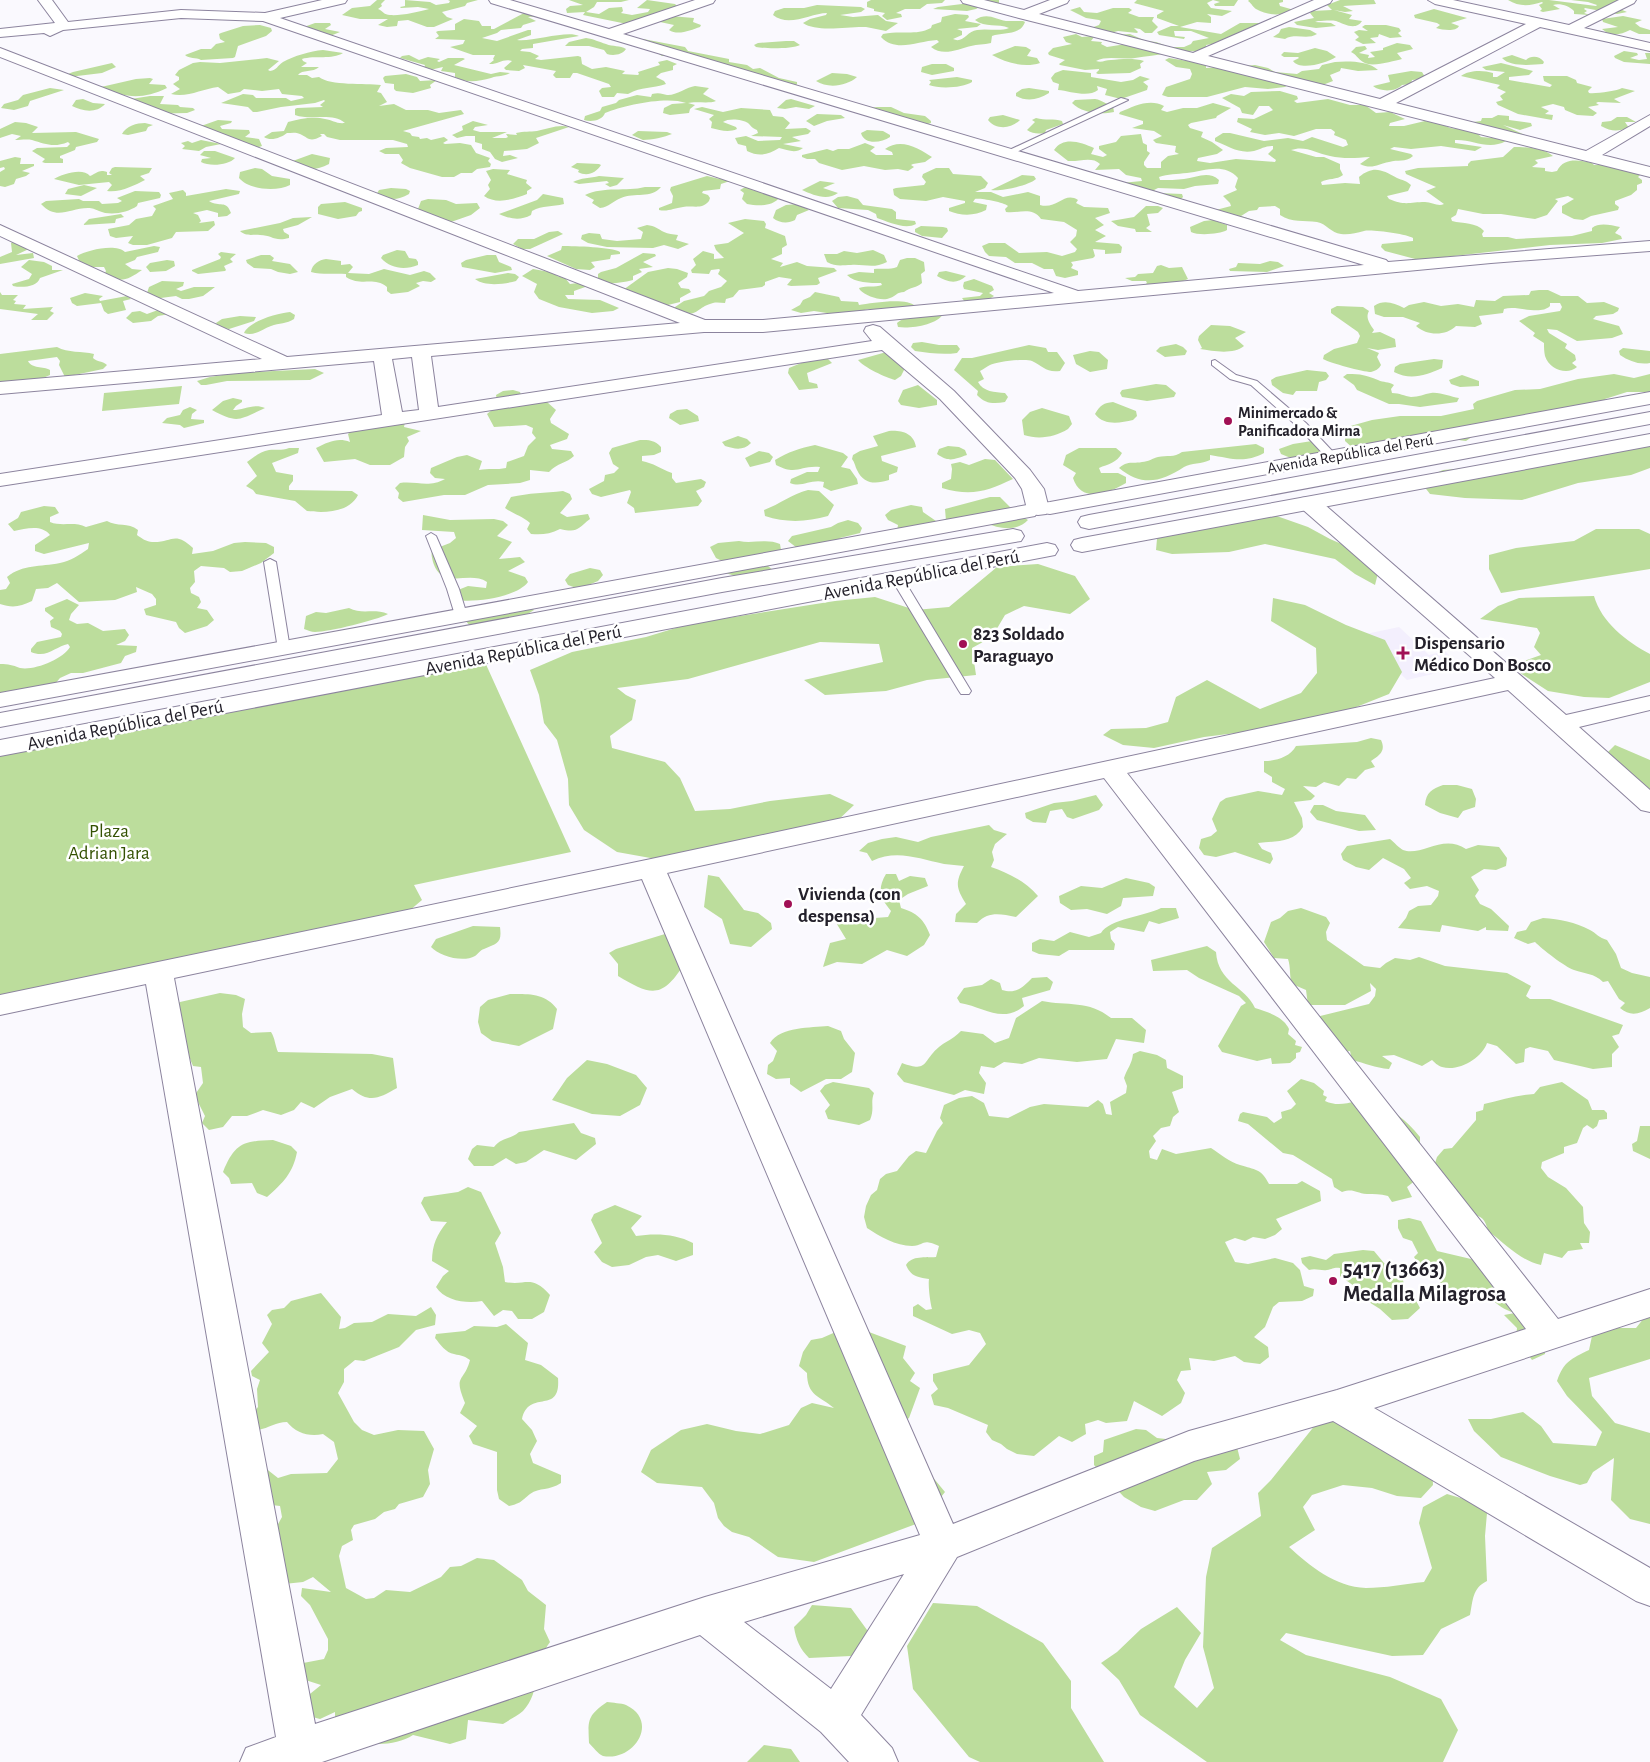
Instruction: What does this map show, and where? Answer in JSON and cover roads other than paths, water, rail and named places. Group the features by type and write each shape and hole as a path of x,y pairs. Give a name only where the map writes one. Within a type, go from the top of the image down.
{"main road":[{"path":"45,0 63,25"},
{"path":"169,0 181,14"},
{"path":"0,33 181,14 265,17 338,0"},
{"path":"496,0 612,33 1394,268"},
{"path":"612,33 708,0"},
{"path":"968,0 1650,172"},
{"path":"1024,15 1062,0"},
{"path":"1193,58 1325,0"},
{"path":"1436,0 1650,47"},
{"path":"1570,30 1629,0"},
{"path":"265,17 1079,296"},
{"path":"1383,104 1538,23"},
{"path":"0,52 63,25"},
{"path":"0,52 704,326"},
{"path":"1588,157 1650,120"},
{"path":"0,230 287,363"},
{"path":"0,388 704,326 763,326 1587,250 1646,249"},
{"path":"859,316 886,344 947,396 1023,474 1033,489 1038,509"},
{"path":"763,326 886,344"},
{"path":"0,480 886,344"},
{"path":"421,351 429,414"},
{"path":"382,354 393,420"},
{"name":"Avenida República del Perú","path":"0,700 1650,398"},
{"path":"1089,522 1650,418"},
{"path":"1082,545 1092,534 1092,528 1089,522 1073,512 1038,509 1011,520 1009,526 1013,536 1023,544 1047,550 1066,550 1082,545 1650,440"},
{"path":"1309,503 1512,682 1562,723 1650,804"},
{"path":"0,720 722,585 1013,536"},
{"name":"Avenida República del Perú","path":"0,748 898,580 1047,550"},
{"path":"0,1005 651,868 1512,682"},
{"path":"1562,723 1650,703"},
{"path":"1110,768 1550,1334"},
{"path":"651,868 943,1544"},
{"path":"158,972 300,1756"},
{"path":"261,1762 300,1756 704,1615 943,1544 1189,1447 1336,1405 1650,1303"},
{"path":"1336,1405 1650,1588"},
{"path":"836,1718 943,1544"},
{"path":"704,1615 836,1718 877,1762"}],"lane":[{"path":"1009,152 1124,100"},
{"path":"1215,363 1233,377 1254,383 1302,425 1331,456"},
{"path":"431,536 453,589 461,615"},
{"path":"270,562 284,649"},
{"path":"898,580 965,691"}],"place":[{"name":"Minimercado & Panificadora Mirna","path":"1228,421"},
{"name":"823 Soldado Paraguayo","path":"963,644"},
{"name":"Dispensario Médico Don Bosco","path":"1403,653"},
{"name":"Vivienda (con despensa)","path":"788,904"},
{"name":"5417 (13663) Medalla Milagrosa","path":"1333,1281"}],"park label":[{"name":"Plaza Adrian Jara","path":"109,841"}]}
